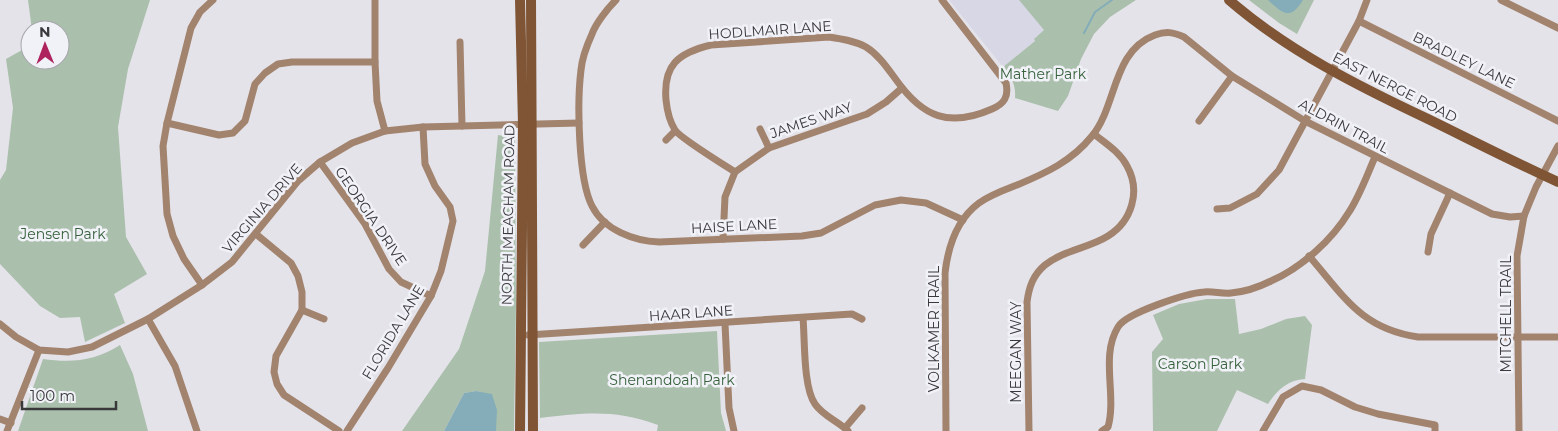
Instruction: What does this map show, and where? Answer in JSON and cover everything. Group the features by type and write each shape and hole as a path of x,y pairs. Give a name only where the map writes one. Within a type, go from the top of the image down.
{"main road":[{"name":"NORTH MEACHAM ROAD","path":"520,0 527,125 534,431"},
{"name":"NORTH MEACHAM ROAD","path":"520,431 520,336 531,0"},
{"name":"EAST NERGE ROAD","path":"1229,0 1280,39 1332,70 1382,97 1558,182"}],"street":[{"path":"202,285 184,259 167,214 163,146 191,28 200,12 213,0"},
{"path":"375,0 377,101 384,131"},
{"name":"HAISE LANE","path":"615,0 592,32 581,70 579,123 584,183 592,207 605,222 628,236 642,241 659,242 802,236 822,234 876,204 901,200 926,203 964,220"},
{"name":"HODLMAIR LANE","path":"675,131 667,109 665,88 668,71 681,56 694,49 711,45 829,37 848,40 866,47 882,62 919,107 939,116 952,119 966,118 1001,105 1007,95 1006,83 942,0"},
{"path":"1218,209 1230,208 1257,194 1280,170 1358,22 1367,0"},
{"path":"1504,1 1558,28"},
{"name":"BRADLEY LANE","path":"1358,22 1558,121"},
{"name":"ALDRIN TRAIL","path":"1164,32 1175,32 1184,37 1232,76 1305,121 1375,157 1492,214 1510,217 1524,216"},
{"name":"VOLKAMER TRAIL","path":"946,431 945,273 947,253 952,238 978,204 1061,165 1078,151 1094,134 1124,64 1136,48 1150,37 1164,32"},
{"path":"460,42 462,126"},
{"path":"167,123 219,136 233,133 245,121 256,84 265,73 278,64 292,62 375,62"},
{"path":"1199,121 1232,76"},
{"name":"JAMES WAY","path":"735,172 768,148 867,114 886,102 902,88"},
{"name":"VIRGINIA DRIVE","path":"38,350 68,352 92,347 148,319 202,285 232,262 298,181 320,162 352,143 384,131 423,127 579,123"},
{"name":"FLORIDA LANE","path":"347,431 388,368 431,296 441,271 453,221 450,207 435,186 425,164 423,127"},
{"path":"760,129 768,148"},
{"path":"666,140 675,131 735,172 725,197 723,239"},
{"name":"MEEGAN WAY","path":"1029,431 1027,302 1029,288 1035,275 1051,261 1107,237 1122,225 1130,211 1134,196 1133,181 1127,165 1116,152 1094,134"},
{"name":"MITCHELL TRAIL","path":"1519,431 1517,256 1524,216 1558,146"},
{"path":"1102,431 1108,427 1111,417 1110,355 1112,338 1119,324 1132,315 1186,295 1206,292 1231,293 1271,281 1291,270 1330,236 1349,212 1375,157"},
{"name":"GEORGIA DRIVE","path":"320,162 364,224 389,269 402,282 431,296"},
{"path":"1428,252 1431,234 1450,193"},
{"path":"583,245 605,222"},
{"path":"256,234 290,263 298,276 302,292 302,310 276,356 274,372 277,384 284,395 339,431"},
{"path":"1309,256 1351,305 1367,319 1382,328 1403,335 1418,337 1558,337"},
{"path":"302,310 324,319"},
{"name":"HAAR LANE","path":"520,336 725,324 852,314 862,319"},
{"path":"803,318 808,385 814,403 847,430 862,408"},
{"path":"148,319 176,366 197,431"},
{"path":"0,324 16,337 38,350 7,431"},
{"path":"725,324 729,408 734,431"},
{"path":"1263,431 1283,396 1302,386 1322,390 1363,409 1435,425 1435,431"},
{"path":"0,419 11,423"}],"shaded area":[{"path":"949,0 1033,0 1044,30 1034,39 1035,41 1003,67"}],"green space":[{"name":"Jensen Park","path":"28,0 150,0 128,69 118,127 126,237 147,274 114,294 125,323 85,342 80,317 60,318 40,306 0,264 0,180 6,170 13,108 6,59 20,51 20,70 70,70 70,20 31,20"},
{"name":"Mather Park","path":"1019,0 1136,0 1110,17 1094,34 1081,59 1068,96 1058,111 1015,98 1015,89 1012,81 1003,67 1035,41 1034,39 1044,30"},
{"path":"1249,0 1314,0 1297,34"},
{"path":"498,135 515,138 516,307 514,431 496,431 496,410 492,395 476,391 464,393 444,431 402,431 459,349 485,271"},
{"name":"Carson Park","path":"1207,299 1235,299 1239,334 1261,329 1286,319 1305,316 1312,325 1305,379 1288,384 1275,394 1268,404 1237,390 1217,431 1153,431 1152,352 1163,339 1153,315 1179,304"},
{"name":"Shenandoah Park","path":"717,331 721,413 726,431 657,431 658,425 613,414 540,418 539,342"},
{"path":"120,345 133,374 148,431 18,431 43,359 83,360 102,354"}],"water":[{"path":"1268,0 1303,0 1294,11 1286,13 1282,12"},
{"path":"476,391 492,394 497,410 496,431 444,431 464,393"}],"waterway":[{"path":"1084,33 1095,12 1112,0"}]}
